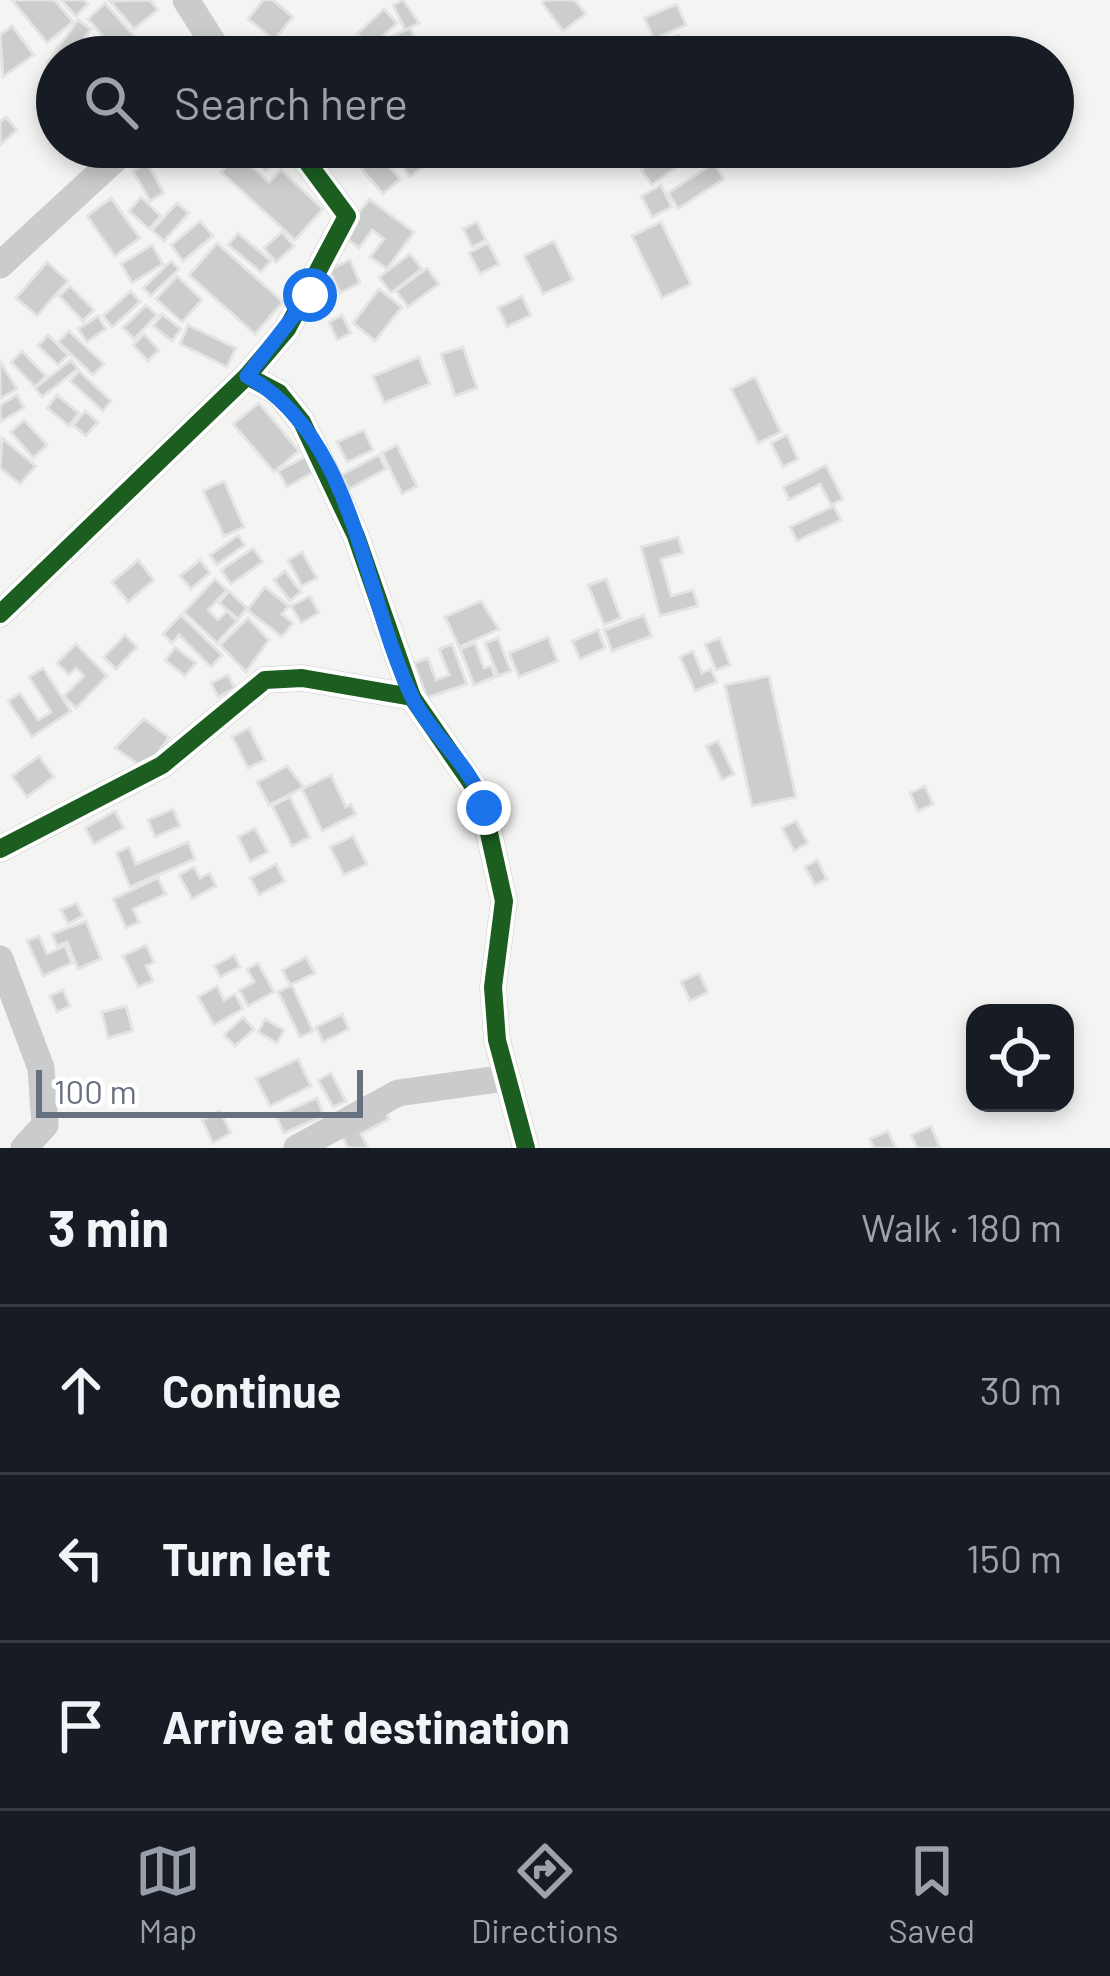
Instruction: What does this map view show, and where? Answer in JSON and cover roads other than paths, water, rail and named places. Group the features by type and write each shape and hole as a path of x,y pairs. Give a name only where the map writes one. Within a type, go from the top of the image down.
{"street":[{"path":"186,0 209,36"},
{"path":"0,265 105,168"},
{"path":"0,614 247,376 310,295 347,216 312,168"},
{"path":"247,376 279,394 314,443 356,536 412,697 469,775 484,808 504,901 493,987 506,1078 526,1148"},
{"path":"0,849 162,765 266,680 302,678 412,697"},
{"path":"0,959 41,1068 52,1137 24,1148"},
{"path":"297,1148 351,1114 398,1093 506,1078"}]}
